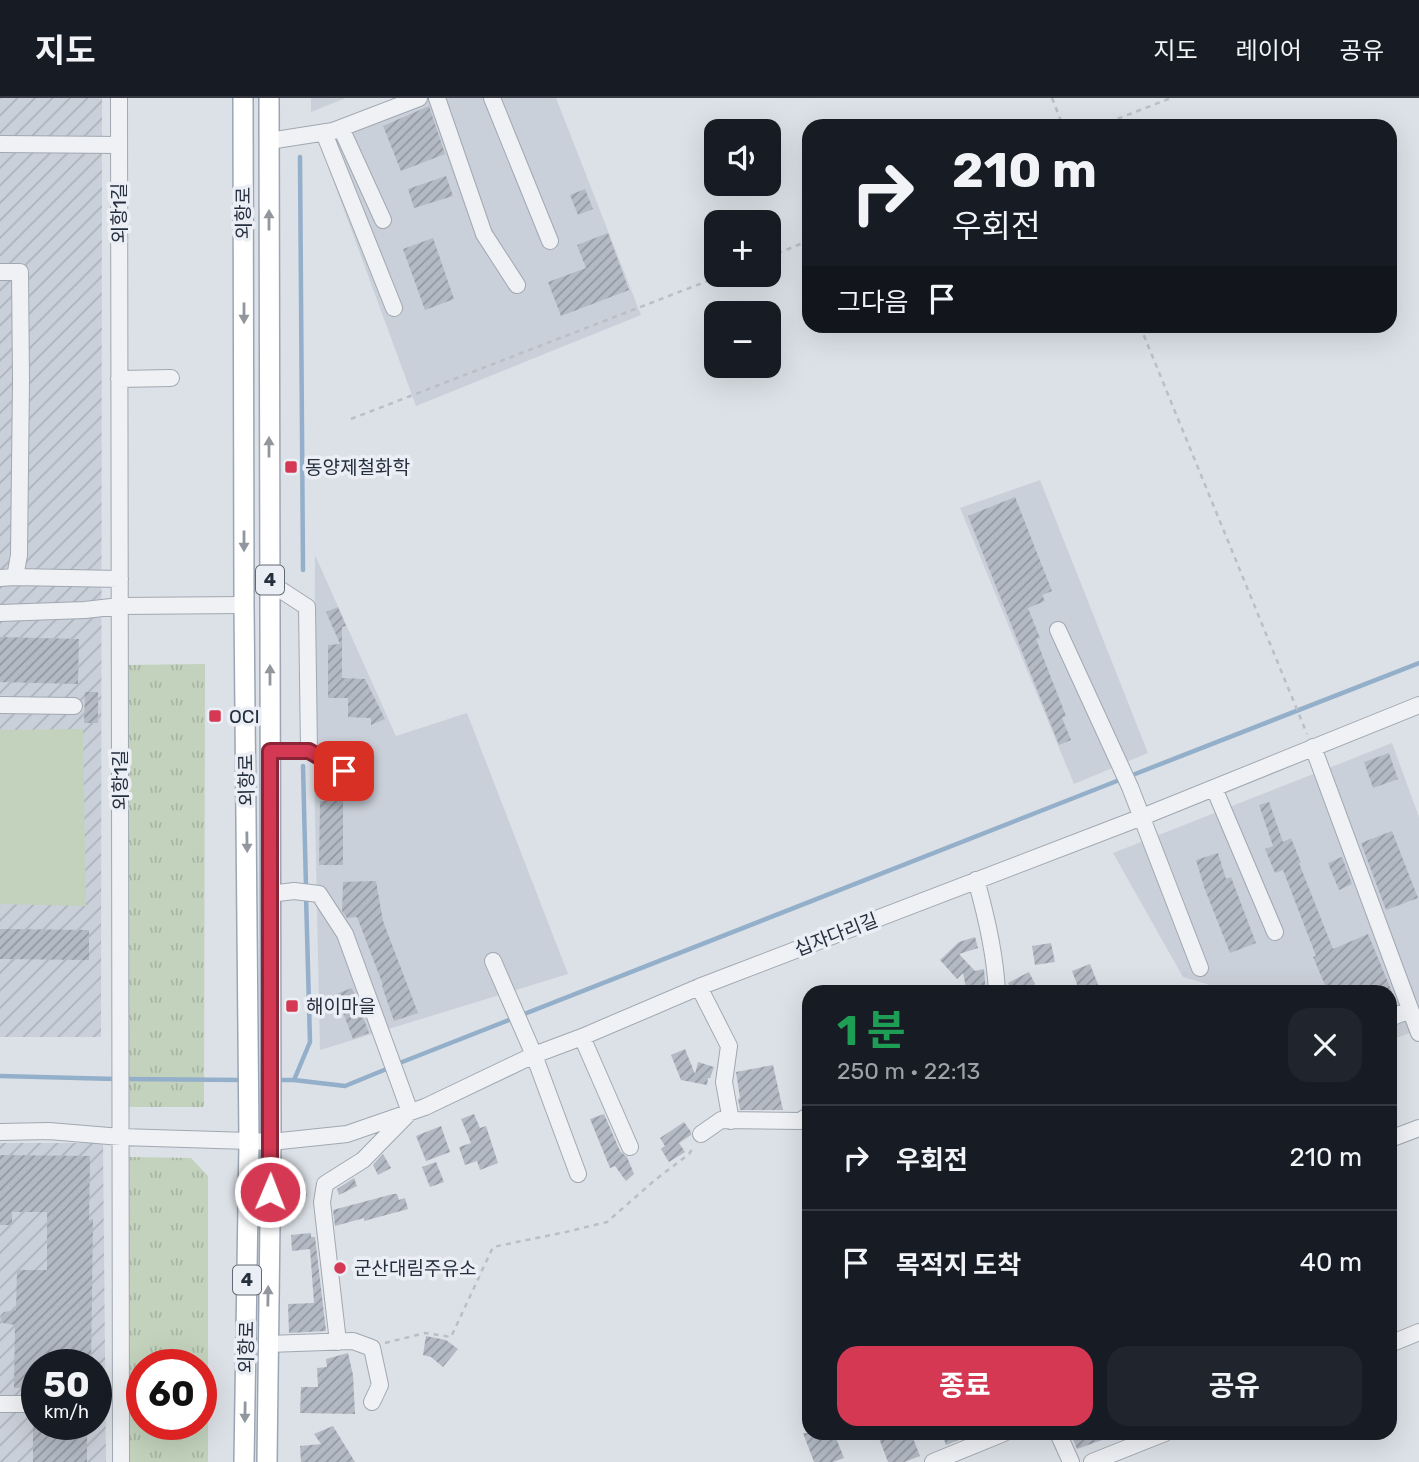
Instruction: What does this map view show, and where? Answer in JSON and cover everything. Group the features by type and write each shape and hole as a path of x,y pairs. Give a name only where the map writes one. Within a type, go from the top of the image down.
{"main road":[{"name":"외항로","path":"243,98 244,605 249,1061 244,1462"},
{"name":"외항로","path":"267,1462 271,1142 269,141 273,99"}],"street":[{"name":"외항1길","path":"119,98 121,1462"},
{"path":"269,141 341,128 419,98"},
{"path":"437,98 484,234 517,285"},
{"path":"492,98 550,241"},
{"path":"341,128 383,220"},
{"path":"324,132 394,307"},
{"path":"0,144 119,145"},
{"path":"0,272 20,272 21,298 19,555 7,577 120,579"},
{"path":"119,379 171,378"},
{"path":"270,583 307,607 309,751"},
{"path":"0,613 120,606 244,605"},
{"path":"1058,630 1130,787 1200,968"},
{"path":"0,705 74,706"},
{"name":"십자다리길","path":"0,1132 48,1131 249,1142 347,1135 425,1107 534,1055 699,986 1142,817 1419,705"},
{"path":"1313,747 1419,1032"},
{"path":"270,751 309,751 362,781"},
{"path":"1214,788 1275,932"},
{"path":"976,880 989,926 996,963 997,985"},
{"path":"270,894 294,891 320,894 345,934 410,1112 363,1160 326,1184 322,1202 338,1342"},
{"path":"493,961 534,1055 578,1174"},
{"path":"699,986 729,1046 724,1082 731,1121"},
{"path":"1397,1015 1410,1010"},
{"path":"582,1037 630,1147"},
{"path":"701,1134 722,1120 802,1120"},
{"path":"1397,1136 1419,1128"},
{"path":"1397,1341 1419,1332"},
{"path":"268,1344 353,1341 372,1348 380,1385 372,1402"},
{"path":"0,1404 21,1404"},
{"path":"933,1462 987,1440"},
{"path":"1061,1440 1071,1462"},
{"path":"1092,1462 1147,1440"}],"path":[{"path":"1052,98 1060,119"},
{"path":"1117,119 1171,98"},
{"path":"781,252 802,243"},
{"path":"351,419 704,282"},
{"path":"1143,333 1301,722"},
{"path":"372,1348 425,1333 451,1337 493,1247 607,1222 689,1154 701,1134"}],"shaded area":[{"path":"0,98 102,98 101,1037 0,1037"},
{"path":"311,98 346,98 311,112"},
{"path":"418,98 556,98 641,315 416,406 322,150"},
{"path":"1040,480 1148,753 1074,784 960,508"},
{"path":"315,555 396,736 467,713 568,974 320,1050 314,769"},
{"path":"1392,743 1419,817 1419,1030 1397,1038 1397,985 1210,985 1183,977 1113,853"},
{"path":"0,1143 103,1143 105,1349 21,1349 21,1440 106,1440 106,1462 0,1462"}],"green space":[{"path":"205,664 204,1107 129,1107 128,665"},
{"path":"83,729 86,906 0,904 0,730"},
{"path":"128,1157 191,1158 208,1176 208,1349 129,1349"},
{"path":"129,1440 208,1440 208,1462 129,1462"}],"building":[{"path":"429,106 445,154 401,171 383,126"},
{"path":"446,176 453,196 414,208 408,189"},
{"path":"585,189 593,209 578,215 570,195"},
{"path":"608,233 629,290 561,316 548,282 586,268 577,245"},
{"path":"433,238 454,299 425,310 403,249"},
{"path":"1015,497 1052,591 1042,595 1045,601 1028,608 1040,638 1036,639 1066,716 1062,718 1071,740 1059,745 968,516"},
{"path":"338,607 346,626 342,627 342,678 365,679 385,719 371,725 371,718 348,717 348,698 328,698 328,645 340,644 326,612"},
{"path":"0,637 79,639 78,684 0,682"},
{"path":"85,692 98,692 98,723 84,723"},
{"path":"1389,753 1398,779 1373,788 1364,762"},
{"path":"320,801 343,801 343,865 319,865"},
{"path":"1269,802 1283,842 1291,838 1333,949 1368,934 1389,985 1325,985 1283,870 1275,873 1265,849 1273,846 1259,805"},
{"path":"1392,831 1418,898 1386,910 1361,843"},
{"path":"1218,853 1226,879 1231,877 1256,943 1230,953 1196,860"},
{"path":"1342,857 1352,884 1339,890 1328,863"},
{"path":"376,881 383,921 418,1013 394,1021 357,917 347,918 342,911 343,882"},
{"path":"0,929 89,930 89,960 0,959"},
{"path":"975,937 978,948 959,954 975,971 984,969 985,985 966,985 963,973 957,979 940,960 959,942"},
{"path":"1051,943 1055,962 1035,965 1032,946"},
{"path":"1090,964 1098,985 1077,985 1072,971"},
{"path":"1029,972 1035,984 1009,985 1008,983"},
{"path":"352,988 369,1033 353,1039 336,994"},
{"path":"685,1049 695,1074 698,1062 714,1067 707,1085 681,1080 671,1055"},
{"path":"773,1065 783,1110 740,1110 736,1072"},
{"path":"474,1114 480,1128 486,1126 498,1163 480,1170 477,1161 465,1165 459,1147 471,1143 461,1119"},
{"path":"604,1114 620,1151 627,1157 634,1174 626,1181 615,1166 610,1168 590,1119"},
{"path":"684,1122 691,1132 691,1135 679,1143 685,1152 669,1162 661,1149 665,1146 660,1138"},
{"path":"441,1126 450,1152 426,1161 416,1136"},
{"path":"383,1154 391,1168 378,1175 373,1165"},
{"path":"0,1155 90,1156 89,1220 93,1219 91,1349 21,1349 21,1388 14,1388 15,1325 3,1323 0,1318 4,1312 16,1310 17,1270 47,1270 47,1212 12,1212 12,1225 0,1225"},
{"path":"436,1162 444,1182 430,1187 422,1167"},
{"path":"304,1178 307,1196 302,1198 301,1210 286,1217 287,1185 293,1180"},
{"path":"354,1178 357,1186 339,1195 337,1189"},
{"path":"397,1194 399,1200 405,1198 408,1209 335,1226 333,1210"},
{"path":"311,1233 311,1237 315,1237 326,1331 289,1333 288,1304 314,1303 310,1249 292,1251 291,1235"},
{"path":"426,1336 446,1340 458,1349 443,1367 431,1357 423,1355"},
{"path":"348,1353 353,1375 355,1414 300,1413 301,1387 318,1387 317,1368 327,1367 326,1359"},
{"path":"333,1426 355,1462 301,1462 300,1446 321,1444 314,1434"},
{"path":"33,1440 87,1440 87,1462 33,1462"},
{"path":"806,1440 837,1440 844,1458 833,1462 814,1462"},
{"path":"880,1440 914,1440 920,1456 904,1462 888,1462"},
{"path":"944,1440 958,1440 946,1445"},
{"path":"1073,1440 1102,1440 1077,1449"}],"waterway":[{"path":"300,157 303,570"},
{"path":"1130,776 1419,663"},
{"path":"303,766 306,887"},
{"path":"397,1064 1122,779"},
{"path":"294,1080 310,1042 306,896"},
{"path":"275,1080 345,1086 389,1068"},
{"path":"0,1076 116,1079"},
{"path":"125,1079 242,1080"}],"place":[{"name":"동양제철화학","path":"291,467"},
{"name":"OCI","path":"215,716"},
{"name":"해이마을","path":"292,1006"},
{"name":"군산대림주유소","path":"340,1268"}],"route":[{"path":"270,1192 270,751 309,751 344,771"}]}
